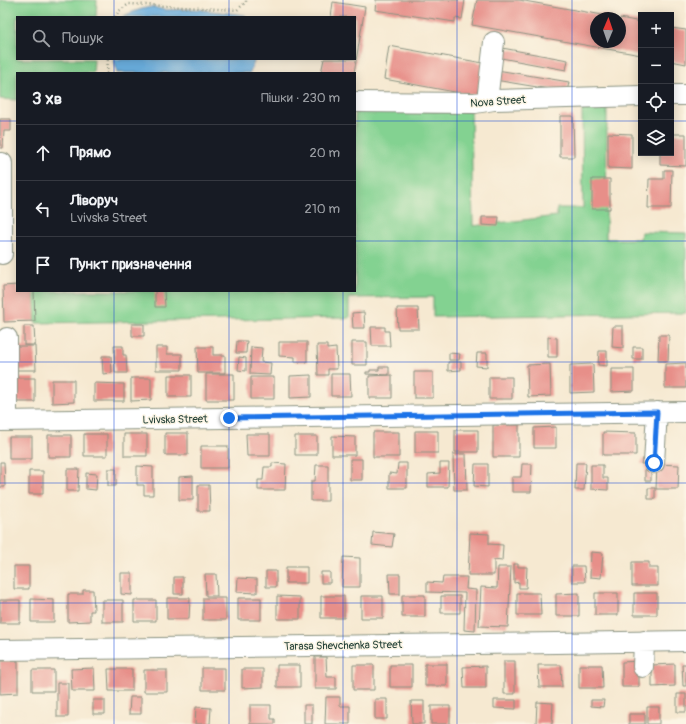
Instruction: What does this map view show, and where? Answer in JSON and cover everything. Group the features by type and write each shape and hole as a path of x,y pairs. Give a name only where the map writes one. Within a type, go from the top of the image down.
{"street":[{"path":"487,101 494,42"},
{"path":"674,95 686,95"},
{"name":"Nova Street","path":"356,102 475,103 494,100 638,96"},
{"path":"0,163 2,163 2,254"},
{"path":"4,421 7,338"},
{"path":"654,463 657,412"},
{"name":"Lvivska Street","path":"4,421 686,412"},
{"name":"Tarasa Shevchenka Street","path":"0,650 686,640"},
{"path":"643,667 644,641"}],"path":[{"path":"116,16 119,11 129,4 237,10 246,2 246,0"},
{"path":"107,72 108,60"}],"green space":[{"path":"0,0 97,0 96,16 16,16 16,60 94,60 93,72 16,72 16,100 0,99"},
{"path":"607,106 606,239 640,239 641,232 686,233 686,313 433,317 433,297 349,298 349,318 36,323 34,292 356,292 356,111 471,111 473,226 557,216 557,208 583,208 582,107"}],"water":[{"path":"153,7 165,10 195,9 246,16 125,16 137,10"},
{"path":"114,60 255,60 250,72 117,72"}],"building":[{"path":"376,0 465,0 462,19 455,18 455,22 375,10"},
{"path":"477,0 519,0 590,13 590,46 472,25"},
{"path":"333,2 365,7 354,72 321,72 324,60 356,60 356,16 331,16"},
{"path":"626,19 638,21 638,54 602,48 626,48"},
{"path":"674,28 686,30 686,64 674,62"},
{"path":"389,46 483,63 477,96 384,79"},
{"path":"502,48 568,60 566,70 501,58"},
{"path":"497,70 569,82 567,92 495,80"},
{"path":"560,116 573,116 574,157 560,157"},
{"path":"0,119 11,119 11,131 4,131 3,148 0,148"},
{"path":"608,133 632,134 632,169 608,168"},
{"path":"674,134 686,134 686,166 660,165 660,156 674,156"},
{"path":"664,170 672,170 671,208 648,208 649,179 664,179"},
{"path":"592,179 610,179 610,209 592,209"},
{"path":"482,217 499,217 498,226 482,225"},
{"path":"16,285 16,292 34,292 35,321 4,322 3,286"},
{"path":"155,292 164,292 165,307 155,307"},
{"path":"397,308 418,308 419,329 398,329"},
{"path":"364,312 365,328 353,328 352,313"},
{"path":"132,324 144,324 144,336 132,336"},
{"path":"24,326 34,326 35,345 24,345"},
{"path":"613,326 623,326 623,348 612,347"},
{"path":"371,327 385,327 385,331 389,331 390,346 372,346"},
{"path":"659,335 669,335 668,361 658,361"},
{"path":"548,337 557,338 557,357 548,357"},
{"path":"237,341 247,341 246,353 236,353"},
{"path":"279,342 307,342 307,362 295,362 295,357 279,356"},
{"path":"352,342 367,342 367,365 352,365"},
{"path":"317,345 327,345 327,349 336,348 337,369 328,369 328,375 318,375"},
{"path":"16,346 35,346 36,370 16,370"},
{"path":"114,346 123,346 123,355 126,355 127,373 115,373"},
{"path":"156,347 167,347 167,354 182,354 182,370 156,370"},
{"path":"197,347 213,347 213,355 225,355 225,373 198,373"},
{"path":"251,347 262,348 261,362 271,363 270,375 250,374"},
{"path":"633,347 642,347 642,359 633,359"},
{"path":"599,351 607,351 607,366 598,365"},
{"path":"449,353 460,354 459,360 449,360"},
{"path":"477,353 487,353 487,367 476,366"},
{"path":"102,356 111,356 112,373 103,374"},
{"path":"239,357 246,358 246,371 238,370"},
{"path":"448,362 461,362 461,370 448,371"},
{"path":"686,363 686,388 665,388 665,364"},
{"path":"550,364 551,396 528,397 527,365"},
{"path":"593,364 594,392 570,393 570,365"},
{"path":"379,367 389,367 389,375 366,374 366,372 370,372 370,370 379,370"},
{"path":"611,369 634,369 634,391 611,392"},
{"path":"414,372 433,372 433,398 414,398"},
{"path":"206,374 234,374 234,400 206,400"},
{"path":"331,374 350,374 351,396 331,396"},
{"path":"168,375 191,375 191,397 168,397"},
{"path":"311,375 311,397 290,398 290,376"},
{"path":"392,375 392,398 369,398 369,376"},
{"path":"251,377 274,377 274,399 251,399"},
{"path":"489,377 512,377 512,399 489,399"},
{"path":"12,378 35,378 35,402 13,402"},
{"path":"131,378 151,378 151,400 131,401"},
{"path":"52,380 74,380 74,402 52,403"},
{"path":"94,383 124,384 124,401 94,401"},
{"path":"493,425 519,425 519,457 493,457"},
{"path":"556,427 556,448 534,448 534,428"},
{"path":"455,430 478,430 478,452 455,452"},
{"path":"415,431 438,431 438,453 415,453"},
{"path":"373,432 399,432 399,457 373,457"},
{"path":"603,432 636,433 636,455 603,455"},
{"path":"165,433 188,433 188,455 165,455"},
{"path":"84,434 107,434 107,456 84,456"},
{"path":"124,434 147,434 147,456 124,456"},
{"path":"246,434 270,434 270,456 247,456"},
{"path":"48,435 71,435 71,457 48,457"},
{"path":"295,436 317,436 317,455 295,455"},
{"path":"332,436 355,437 355,455 332,455"},
{"path":"9,437 32,437 32,459 9,459"},
{"path":"201,446 228,446 228,468 201,468"},
{"path":"453,454 466,454 467,490 454,490"},
{"path":"350,459 362,459 362,480 350,480"},
{"path":"642,459 651,460 651,481 645,481 645,464 641,464"},
{"path":"0,462 4,462 5,487 0,487"},
{"path":"272,463 286,464 285,490 258,490 258,480 263,480 264,467 272,467"},
{"path":"398,463 407,463 407,488 389,488 389,473 397,474"},
{"path":"440,463 449,463 448,487 428,487 428,474 440,473"},
{"path":"576,463 586,463 584,490 575,490"},
{"path":"475,464 488,464 488,487 474,486"},
{"path":"522,464 532,464 531,492 512,492 512,477 521,477"},
{"path":"657,464 679,465 678,489 656,489"},
{"path":"316,465 328,465 328,501 311,501 311,481 315,481"},
{"path":"591,465 603,465 603,478 608,478 608,490 591,489"},
{"path":"137,466 153,467 153,495 144,495 144,485 137,485"},
{"path":"67,469 79,469 78,491 67,491"},
{"path":"108,469 116,469 116,486 108,486"},
{"path":"29,471 43,471 43,494 29,494"},
{"path":"86,473 97,474 96,490 86,489"},
{"path":"193,476 193,500 179,500 179,477"},
{"path":"198,485 209,485 210,511 198,511"},
{"path":"648,488 655,488 655,499 648,499"},
{"path":"373,532 394,534 392,547 372,545"},
{"path":"470,533 489,534 489,544 503,545 502,561 494,560 494,575 468,575"},
{"path":"591,552 603,553 601,578 590,577"},
{"path":"343,557 360,558 360,587 342,587"},
{"path":"632,562 649,562 649,568 658,568 658,586 632,586"},
{"path":"514,564 518,564 518,567 527,567 526,588 519,588 519,582 514,583"},
{"path":"14,566 29,566 29,589 14,589"},
{"path":"572,566 584,566 585,582 572,582"},
{"path":"286,567 307,567 307,583 286,583"},
{"path":"498,567 511,567 508,627 479,626 481,587 497,588"},
{"path":"266,571 276,571 276,587 266,587"},
{"path":"321,572 330,572 330,583 321,583"},
{"path":"121,573 132,573 132,595 121,594"},
{"path":"205,574 216,574 217,596 206,596"},
{"path":"389,574 400,574 400,594 390,594"},
{"path":"174,577 183,577 183,594 174,594"},
{"path":"443,577 467,577 466,589 476,590 475,631 464,630 465,593 427,592 427,582 442,583"},
{"path":"238,578 257,579 257,593 237,592"},
{"path":"83,590 93,590 94,611 90,611 90,621 68,622 68,594 83,594"},
{"path":"517,593 540,593 541,615 517,615"},
{"path":"579,593 579,616 556,616 556,594"},
{"path":"595,593 618,593 618,615 595,615"},
{"path":"634,593 657,593 657,615 634,615"},
{"path":"402,595 425,595 425,617 402,617"},
{"path":"277,596 300,597 300,619 277,619"},
{"path":"321,596 344,596 344,618 321,618"},
{"path":"361,596 383,596 383,618 361,618"},
{"path":"441,596 460,596 460,613 441,613"},
{"path":"167,598 190,598 189,619 167,619"},
{"path":"203,598 226,598 226,620 203,620"},
{"path":"238,598 261,598 261,620 238,620"},
{"path":"31,599 54,600 54,622 31,622"},
{"path":"0,600 20,600 20,623 0,623"},
{"path":"102,600 123,600 123,622 102,622"},
{"path":"134,600 156,600 156,621 134,621"},
{"path":"315,657 326,657 327,677 336,677 336,689 315,689"},
{"path":"0,661 18,661 18,693 0,694"},
{"path":"504,661 515,661 515,694 504,694"},
{"path":"639,661 639,687 622,687 622,662"},
{"path":"425,664 447,664 447,686 425,686"},
{"path":"675,664 675,686 652,687 652,665"},
{"path":"682,664 686,664 686,686 683,686"},
{"path":"277,665 300,665 300,687 277,687"},
{"path":"353,665 374,665 374,690 353,690"},
{"path":"390,665 412,665 412,687 390,687"},
{"path":"538,665 561,665 562,687 539,687"},
{"path":"579,665 602,665 603,688 579,688"},
{"path":"486,666 486,688 464,688 463,667"},
{"path":"94,668 95,691 72,691 71,669"},
{"path":"202,668 225,668 225,690 202,690"},
{"path":"108,669 132,669 132,691 109,691"},
{"path":"242,669 263,669 263,687 242,688"},
{"path":"32,670 54,670 54,691 32,691"},
{"path":"144,670 167,670 167,692 144,692"},
{"path":"57,683 68,683 68,717 57,717"},
{"path":"677,694 686,694 686,712 677,712"},
{"path":"130,697 141,697 141,714 129,714"},
{"path":"326,697 340,697 340,706 350,706 350,724 325,724"},
{"path":"375,699 387,699 387,719 375,719"},
{"path":"93,700 105,700 105,714 93,714"},
{"path":"494,700 516,700 516,709 494,708"},
{"path":"591,700 604,700 603,707 591,706"},
{"path":"411,701 424,701 424,724 412,724"},
{"path":"537,702 553,703 552,724 536,724"},
{"path":"250,705 271,705 271,719 275,719 275,724 250,724"},
{"path":"304,705 312,705 312,724 304,724"},
{"path":"431,706 450,706 450,724 431,724"},
{"path":"196,707 211,708 210,724 195,724"},
{"path":"647,707 659,707 659,724 647,724"},
{"path":"629,714 645,714 645,724 629,724"}],"route":[{"path":"229,418 657,412 654,463"}]}
